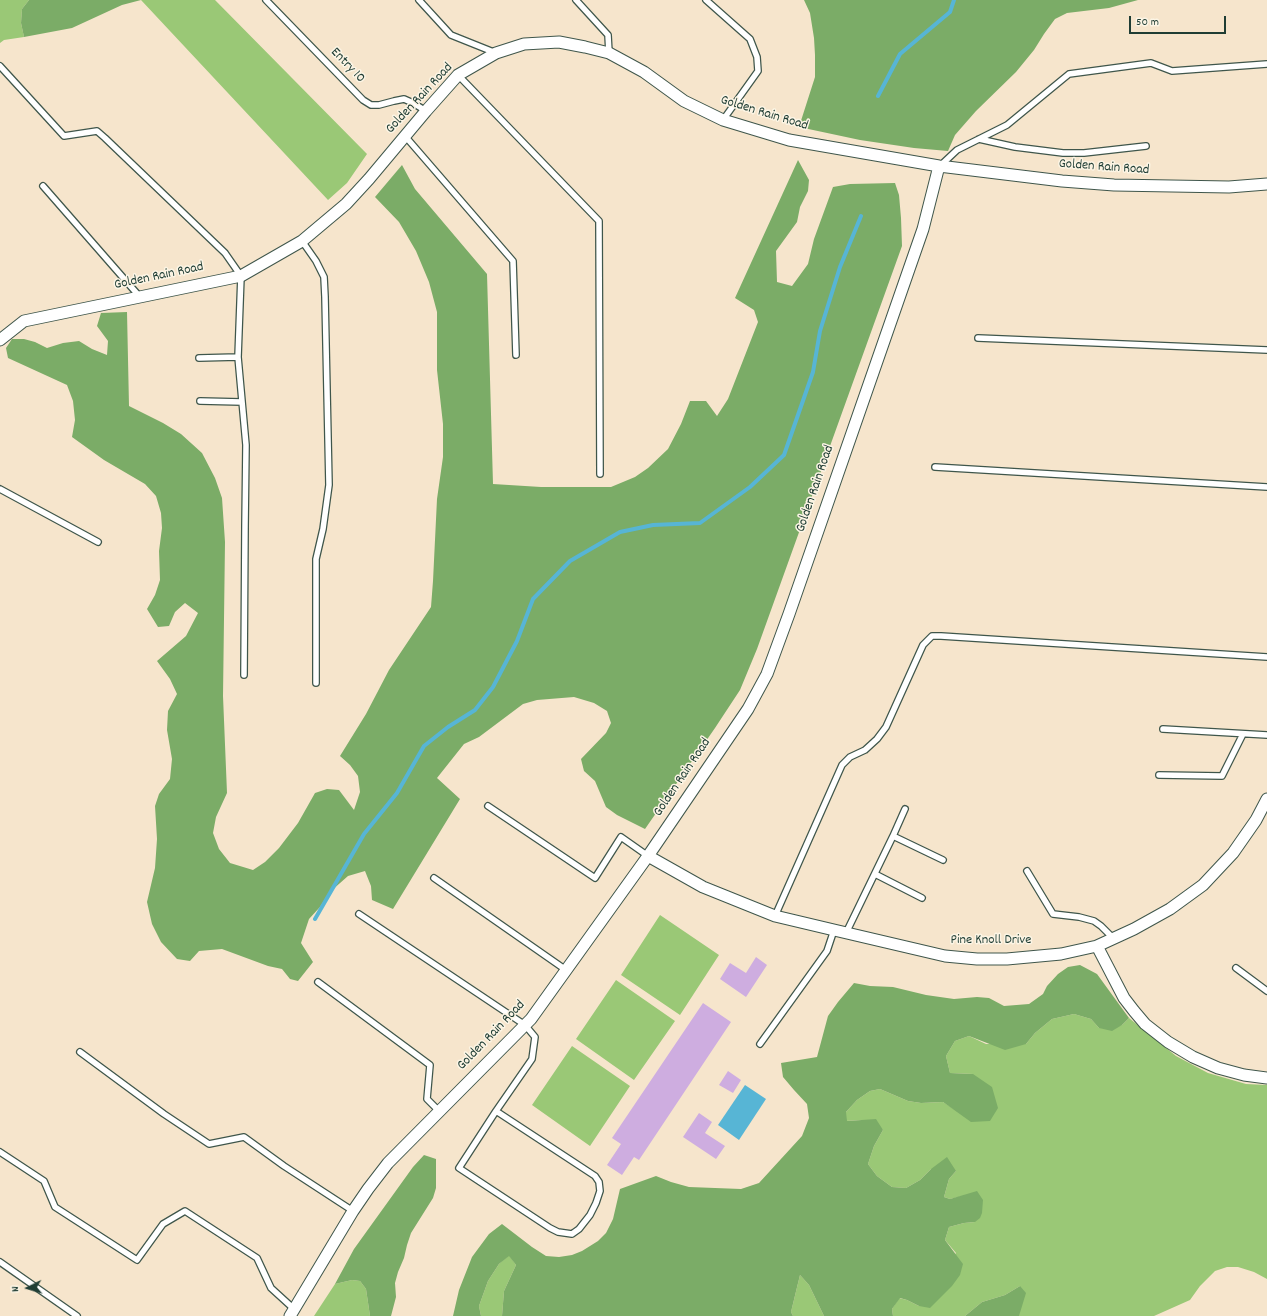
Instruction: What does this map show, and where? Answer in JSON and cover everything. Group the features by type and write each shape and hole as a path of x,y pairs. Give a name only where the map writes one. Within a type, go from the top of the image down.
{"street":[{"name":"Golden Rain Road","path":"0,340 24,321 241,276 302,241 346,204 458,75 496,53 524,44 559,42 609,53 644,72 684,101 723,120 789,140 939,166 1062,181 1114,185 1229,187 1267,184"},
{"name":"Golden Rain Road","path":"292,1313 368,1188 388,1163 525,1025 648,856 748,709 767,674 789,614 923,229 939,166"},
{"name":"Pine Knoll Drive","path":"648,856 703,887 775,916 846,933 944,956 977,959 1007,959 1062,954 1097,946 1134,929 1170,909 1203,885 1233,854 1256,820 1267,799"},
{"path":"1097,946 1124,998 1145,1024 1168,1042 1193,1057 1218,1068 1244,1075 1267,1078"}],"lane":[{"name":"Entry 10","path":"266,0 363,100 371,105 379,106 394,100 404,100 413,103 426,111"},
{"path":"419,0 451,35 496,53"},
{"path":"576,0 608,36 609,53"},
{"path":"706,0 750,39 757,57 758,72 723,120"},
{"path":"939,166 957,150 1006,125 1069,74 1151,63 1172,71 1267,64"},
{"path":"0,66 64,136 97,131 225,253 241,276 238,357 246,445 244,526 244,675"},
{"path":"458,75 599,221 600,474"},
{"path":"405,136 513,261 516,355"},
{"path":"978,139 1015,147 1063,153 1084,153 1146,146"},
{"path":"43,186 140,297"},
{"path":"302,241 316,261 324,277 325,296 328,485 323,529 316,559 316,684"},
{"path":"978,338 1267,350"},
{"path":"199,358 238,357"},
{"path":"200,401 242,402"},
{"path":"935,468 1267,486"},
{"path":"0,489 98,542"},
{"path":"775,916 842,765 850,757 865,750 877,739 886,727 922,645 932,636 1267,657"},
{"path":"1162,729 1267,735"},
{"path":"1158,775 1222,776 1243,734"},
{"path":"488,806 595,878 621,837 648,856"},
{"path":"846,933 894,836 905,809"},
{"path":"894,836 943,860"},
{"path":"1027,871 1053,914 1080,917 1094,921 1113,938"},
{"path":"874,874 922,898"},
{"path":"434,878 566,970"},
{"path":"359,914 525,1025 535,1037 532,1059 496,1111 459,1168 550,1228 558,1232 572,1234 579,1229 590,1215 596,1203 600,1191 595,1176 496,1111"},
{"path":"760,1044 827,951 834,930"},
{"path":"1236,968 1267,991"},
{"path":"318,982 430,1065 427,1099 439,1111"},
{"path":"80,1052 164,1114 209,1144 244,1137 284,1166 353,1211"},
{"path":"0,1152 44,1181 55,1207 137,1260 163,1224 185,1211 257,1258 271,1288 292,1313"},
{"path":"0,1262 77,1316"}],"green space":[{"path":"0,0 29,0 22,9 21,23 24,37 4,40 0,43"},
{"path":"29,0 141,0 122,5 72,28 24,37 21,23 22,9"},
{"path":"141,0 215,0 367,154 347,183 328,200"},
{"path":"804,0 1138,0 1109,8 1067,13 1055,19 1034,50 1016,72 976,111 955,135 948,151 914,148 860,140 799,127 815,77 814,38 810,13"},
{"path":"798,160 809,180 808,191 800,207 797,222 776,251 777,282 792,286 808,264 814,239 833,187 850,184 895,183 899,195 902,246 757,649 740,690 645,829 617,815 606,807 595,781 584,771 581,759 606,733 611,723 607,711 594,703 574,697 537,700 523,704 479,737 464,744 437,778 460,799 393,909 372,900 371,886 365,871 348,876 331,891 320,907 309,919 301,943 313,962 298,981 290,979 282,969 268,966 222,949 199,951 190,961 177,959 161,942 152,924 147,902 155,868 157,839 155,806 159,794 170,779 172,759 167,730 168,711 177,694 170,679 157,661 186,636 198,613 185,603 175,612 169,626 158,627 147,609 155,595 160,580 159,551 162,528 161,513 156,496 145,484 104,460 72,437 75,420 73,401 67,385 8,358 6,348 12,339 24,339 35,342 47,348 63,343 79,341 92,349 107,355 108,341 97,326 101,313 127,312 129,406 181,434 202,453 215,478 222,498 225,542 223,696 227,793 216,817 213,833 219,849 230,863 253,870 265,862 279,848 298,823 315,793 327,789 339,790 354,810 360,792 358,776 350,765 340,756 366,714 389,670 431,607 437,499 443,457 443,424 437,370 437,312 429,282 416,251 399,222 375,197 402,165 415,189 487,274 493,484 541,487 611,487 635,477 648,468 668,449 681,424 690,401 706,401 717,416 728,399 758,322 754,310 735,298"},
{"path":"660,915 719,955 680,1015 621,975"},
{"path":"1080,965 1097,974 1129,1018 1122,1025 1112,1031 1099,1028 1091,1019 1074,1014 1052,1019 1035,1033 1026,1044 1005,1050 969,1036 955,1041 946,1056 950,1073 973,1074 992,1087 998,1108 990,1121 971,1122 943,1102 921,1103 908,1101 880,1089 870,1091 857,1100 846,1112 847,1121 876,1119 883,1130 874,1146 868,1164 877,1176 892,1187 906,1188 920,1180 931,1169 947,1157 956,1171 949,1179 944,1197 950,1199 977,1191 983,1200 982,1213 980,1218 975,1222 949,1227 945,1240 963,1264 960,1275 952,1286 930,1308 919,1306 900,1298 892,1309 893,1316 824,1316 809,1285 800,1275 791,1312 793,1316 502,1316 504,1291 516,1265 509,1256 499,1264 488,1281 479,1306 481,1316 453,1316 459,1290 472,1257 489,1234 502,1224 546,1256 559,1257 572,1255 582,1251 598,1241 606,1233 613,1219 620,1189 656,1176 689,1187 741,1189 759,1183 802,1136 809,1118 807,1104 783,1077 781,1063 817,1057 828,1016 854,983 870,986 893,987 926,995 954,999 977,997 989,998 1004,1006 1029,1004 1043,994 1047,986 1058,974 1068,967"},
{"path":"616,980 675,1021 634,1080 576,1039"},
{"path":"1074,1014 1091,1019 1099,1028 1122,1025 1129,1018 1176,1056 1208,1073 1246,1084 1267,1085 1267,1279 1254,1272 1238,1267 1227,1267 1215,1271 1200,1286 1190,1300 1154,1316 1019,1316 1020,1286 1005,1295 982,1302 965,1316 893,1316 892,1309 899,1298 919,1306 956,1253 945,1240 949,1227 975,1222 963,1196 950,1199 944,1197 949,1179 956,1171 931,1169 920,1180 906,1188 892,1187 877,1176 868,1164 874,1146 883,1130 861,1120 846,1121 846,1112 857,1100 870,1091 880,1089 908,1101 921,1103 943,1102 954,1109 973,1074 950,1073 946,1056 955,1041 969,1036 986,1044 1026,1044 1035,1033 1052,1019"},
{"path":"572,1046 630,1086 590,1146 532,1105"},
{"path":"424,1155 436,1159 436,1188 433,1198 411,1233 395,1283 396,1297 391,1316 370,1316 366,1289 360,1281 352,1280 335,1284 354,1249 413,1167"},
{"path":"509,1255 516,1265 504,1291 502,1316 481,1316 479,1306 488,1281 499,1264"},
{"path":"800,1275 809,1285 824,1316 793,1316 791,1312"},
{"path":"352,1280 360,1281 366,1289 370,1316 314,1316 335,1284"},
{"path":"1020,1286 1026,1293 1019,1316 965,1316 982,1302 1005,1295"}],"water":[{"path":"745,1085 766,1099 739,1140 718,1125"}],"building":[{"path":"756,957 767,965 746,997 720,979 730,963 746,973"},
{"path":"703,1003 731,1022 639,1160 634,1157 622,1175 607,1165 621,1144 612,1138"},
{"path":"728,1071 741,1080 733,1093 719,1085"},
{"path":"699,1113 712,1122 705,1133 725,1146 716,1159 683,1137"}],"waterway":[{"path":"878,96 900,54 950,12 954,0"},
{"path":"315,919 364,834 397,793 424,746 448,727 475,710 493,687 517,641 533,599 570,561 620,532 653,525 700,523 750,487 784,455 813,372 820,331 840,267 861,216"}]}
